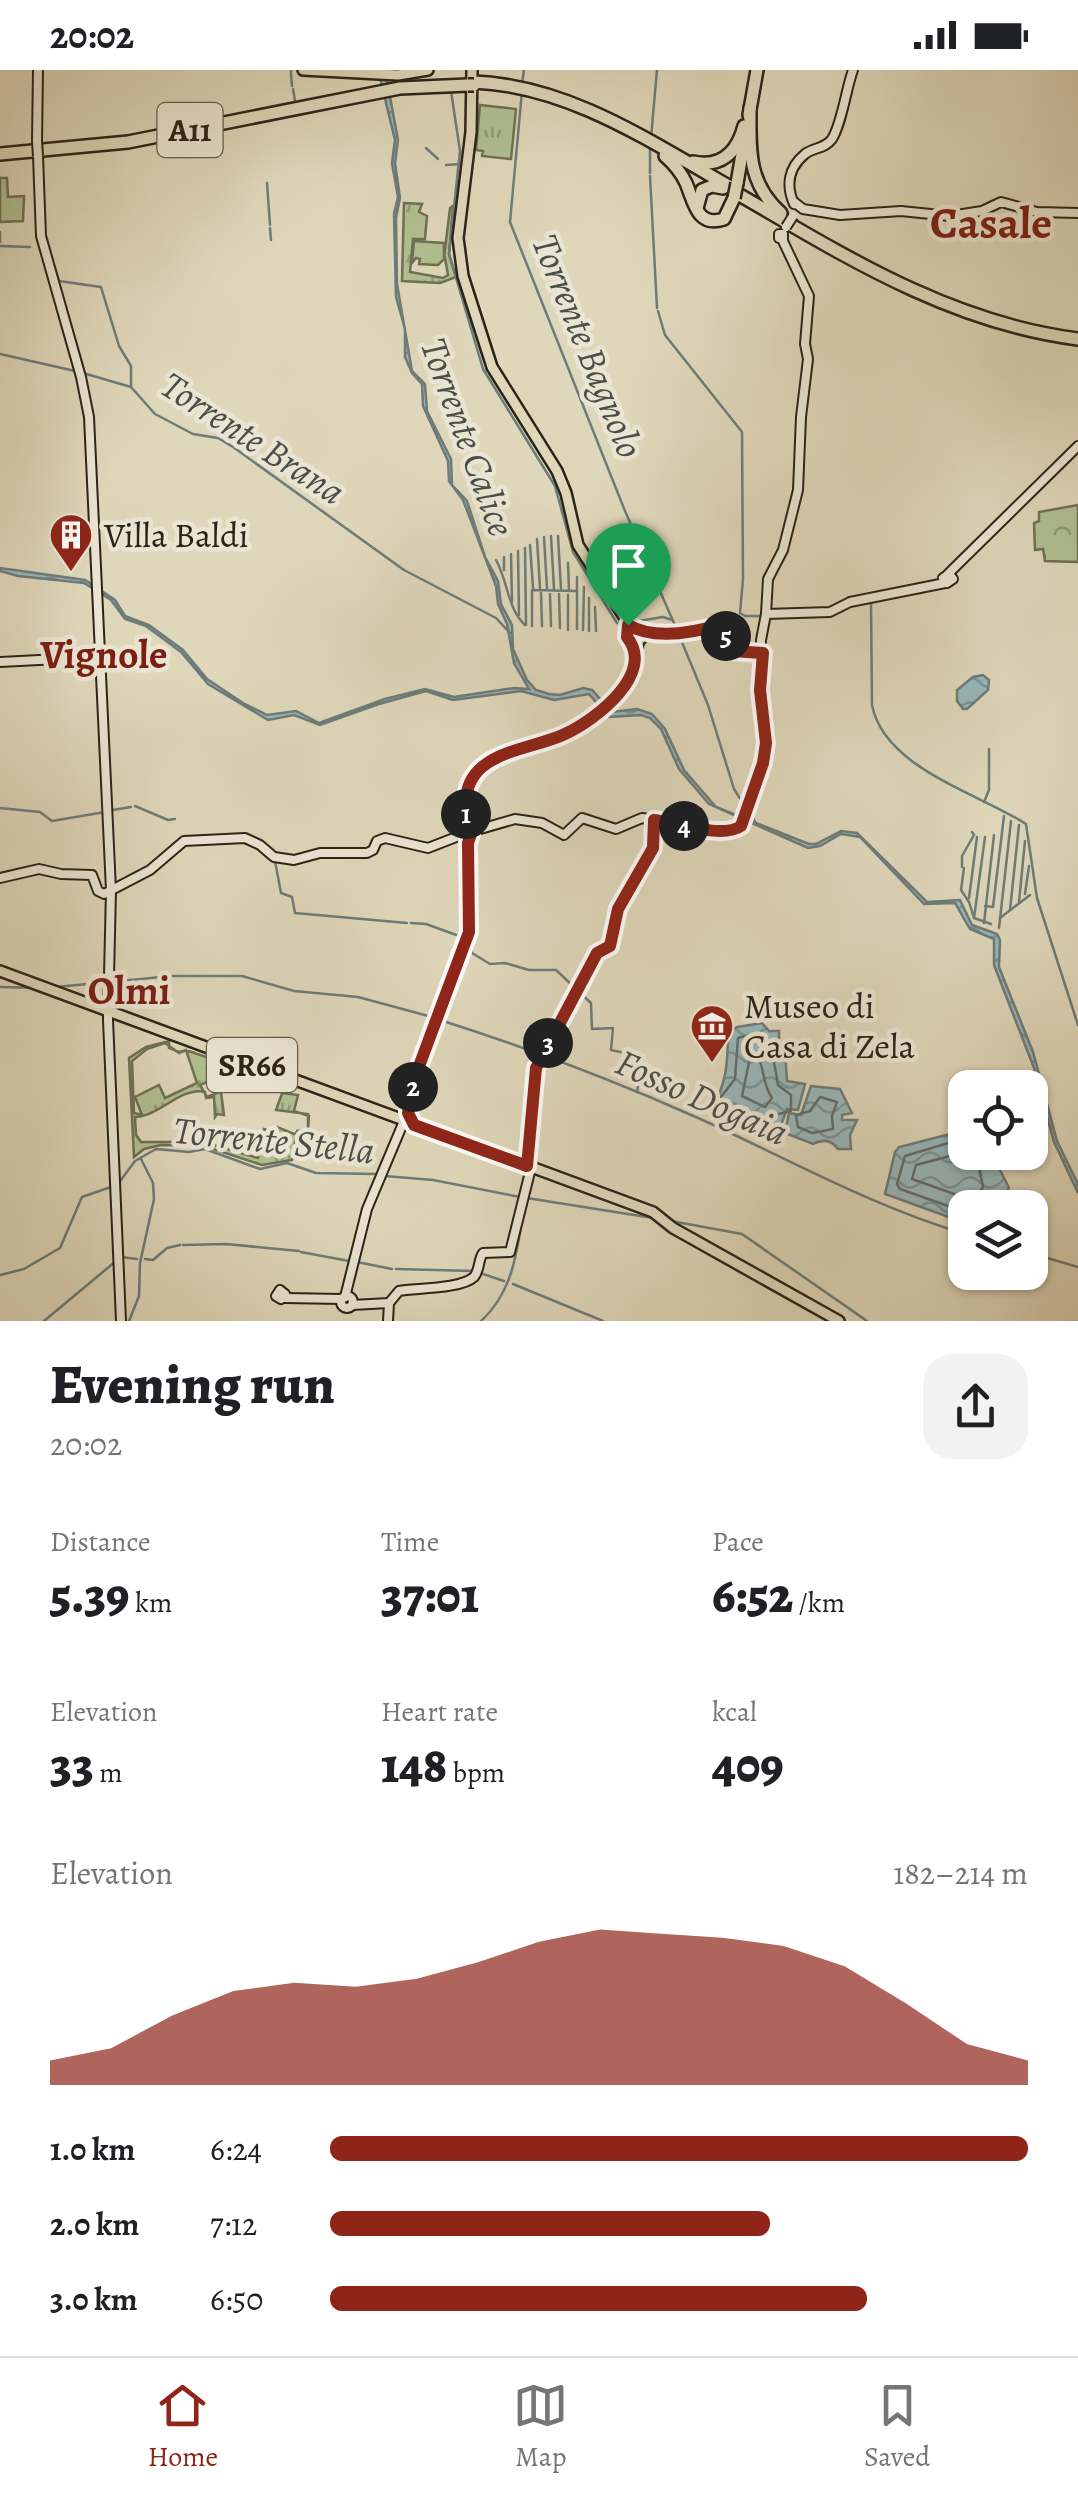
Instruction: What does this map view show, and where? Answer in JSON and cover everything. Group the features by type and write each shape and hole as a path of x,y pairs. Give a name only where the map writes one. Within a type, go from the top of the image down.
{"highway":[{"path":"644,142 678,169 701,217 713,222 724,219 737,193 758,70"},
{"name":"A11","path":"0,153 131,138 378,91 390,82 470,79 586,108 666,150 872,271 929,299 1018,329 1078,338"},
{"name":"A11","path":"530,92 582,110 737,193 794,215 886,275 948,304 1078,338"},
{"path":"666,150 699,164 724,159 738,145 750,108"},
{"path":"745,152 764,195 794,215"},
{"path":"701,217 697,200 704,189 720,187 737,193"}],"main road":[{"path":"303,70 375,75 390,82 418,72"},
{"path":"404,1118 434,1022 469,932 466,794 479,768 494,758 566,734 612,698 632,675 635,635 581,551 562,482 490,364 460,259 459,230 471,124 470,79"},
{"name":"SR66","path":"0,971 112,1016 404,1118 660,1218 839,1321"}],"street":[{"path":"38,70 41,236 80,373 88,417 110,892 109,983 121,1321"},
{"path":"0,878 39,869 92,875 100,893 110,892 150,870 184,841 245,838 272,857 300,861 320,853 368,853 385,838 426,848 515,818 542,823 564,835 582,818 616,829 636,819 720,832 735,830 745,814 763,763 766,738 760,690 768,578 781,555 798,490 809,296 789,178 804,155 833,138 853,71"},
{"path":"794,215 901,211 950,216 982,211 998,203 1041,212 1078,213"},
{"path":"765,616 830,612 850,602 928,586 948,576 1078,446"},
{"path":"635,635 723,624 731,651 762,651"},
{"path":"0,662 98,657"},
{"path":"288,1296 347,1302 387,1312 401,1290 470,1279 476,1274 482,1254 509,1253 525,1196 535,1074 597,953 610,946 618,909 653,848 654,820"},
{"path":"347,1302 362,1225 404,1118"}],"green space":[{"path":"480,105 516,109 511,159 482,156 483,151 476,150"},
{"path":"0,178 7,178 8,197 24,196 23,221 0,222"},
{"path":"404,203 422,204 419,212 427,216 425,239 413,239 410,272 443,278 448,275 445,258 438,265 419,264 420,259 416,258 412,263 414,241 444,243 444,258 453,206 449,254 456,277 440,283 402,281"},
{"path":"1078,505 1078,562 1045,561 1043,549 1035,550 1034,523 1039,521 1039,512"},
{"path":"169,1041 169,1046 165,1043 147,1049 132,1061 134,1113 142,1115 135,1097 159,1085 165,1098 197,1083 186,1050 212,1059 214,1067 207,1068 209,1081 200,1085 204,1092 187,1093 153,1112 135,1117 136,1135 141,1142 204,1142 206,1137 207,1143 258,1158 260,1142 210,1130 261,1140 264,1129 273,1132 277,1127 297,1133 292,1160 262,1165 204,1146 161,1145 144,1149 134,1157 129,1058 146,1047"},
{"path":"218,1077 224,1115 215,1117 214,1097 206,1098 205,1094 207,1097 220,1092"},
{"path":"282,1093 298,1095 294,1111 300,1113 276,1110"}],"water":[{"path":"385,70 398,140 395,163 400,198 396,218 397,284 404,327 396,297 394,214 398,197 392,163 395,140 380,78"},
{"path":"405,330 412,371 425,384 427,411 451,459 452,485 467,501 485,557 498,581 501,604 512,625 513,649 527,680 536,690 549,694 592,690 612,712 637,709 652,714 665,729 684,770 716,807 809,844 841,831 857,833 927,902 960,900 972,925 997,934 1000,940 999,967 1038,1070 1035,1070 994,965 994,939 970,929 955,903 924,904 860,837 841,834 808,848 709,804 679,769 661,729 650,718 609,717 589,694 554,700 521,691 453,700 426,691 320,725 294,715 268,720 208,684 181,652 146,626 125,619 111,600 84,583 0,571 85,580 115,600 125,616 149,625 183,650 207,679 267,715 296,711 319,723 425,689 454,697 529,689 514,663 496,586 463,500 449,481 448,461 423,406 422,384 412,373 405,357"},
{"path":"983,675 989,680 988,690 963,709 957,701 957,690 973,677"},
{"path":"762,1023 769,1031 779,1031 787,1081 805,1084 798,1110 787,1109 778,1133 768,1134 717,1114 729,1032"},
{"path":"811,1086 840,1089 852,1113 842,1115 842,1120 857,1120 850,1135 851,1149 838,1149 827,1141 813,1144 785,1133 789,1113 801,1115"},
{"path":"1048,1108 1078,1193 1054,1142"},
{"path":"948,1135 948,1170 1000,1170 1009,1188 948,1190 948,1217 885,1194 899,1147"}],"waterway":[{"name":"Torrente Bagnolo","path":"522,83 524,70"},
{"path":"651,138 657,70"},
{"path":"291,74 292,86"},
{"path":"293,89 295,101"},
{"name":"Torrente Calice","path":"451,91 460,151 449,254 483,369 555,486 573,552 617,623 624,624"},
{"name":"Torrente Bagnolo","path":"522,91 510,222 625,511 677,630"},
{"path":"426,148 438,159"},
{"path":"650,148 650,173"},
{"path":"446,165 459,164"},
{"path":"650,176 657,308"},
{"path":"267,183 270,225"},
{"path":"270,228 271,240"},
{"path":"0,232 0,242"},
{"path":"0,246 30,247"},
{"path":"49,249 59,281 101,287 119,346 131,366 131,387"},
{"path":"658,311 665,335 742,432 740,613 762,616"},
{"name":"Torrente Brana","path":"0,354 75,371"},
{"name":"Torrente Brana","path":"83,373 131,387 155,414 193,434 218,438 233,447 404,570 496,618 510,633"},
{"path":"551,536 554,589"},
{"path":"558,536 561,589"},
{"path":"544,537 547,589"},
{"name":"Torrente Calice","path":"537,539 540,588"},
{"name":"Torrente Calice","path":"530,545 533,588"},
{"path":"525,548 526,625"},
{"path":"518,551 519,615"},
{"path":"511,554 512,602"},
{"path":"504,557 504,570"},
{"path":"496,560 515,611 525,625"},
{"path":"568,563 569,591"},
{"path":"577,577 577,629"},
{"path":"583,630 584,587"},
{"path":"532,626 532,590 577,591"},
{"path":"541,593 542,626"},
{"path":"550,594 551,626"},
{"path":"559,594 560,628"},
{"path":"568,595 568,630"},
{"path":"589,598 589,631"},
{"path":"867,602 871,603 872,705 880,727 895,746 936,777 1026,824 1037,898 1078,1025"},
{"path":"595,607 596,631"},
{"path":"632,622 663,617 672,620"},
{"name":"Torrente Bagnolo","path":"679,635 708,705 734,789 744,805"},
{"path":"984,802 989,790 989,749"},
{"path":"135,806 168,820 175,819"},
{"path":"113,810 131,807"},
{"path":"0,808 40,812 52,821 105,812"},
{"name":"Torrente Bagnolo","path":"749,811 757,825"},
{"path":"985,906 993,907 1004,816"},
{"path":"999,928 1011,821"},
{"path":"1010,910 1019,825"},
{"path":"962,867 962,856 972,832"},
{"path":"984,923 994,835"},
{"path":"969,898 977,837"},
{"path":"974,918 985,837"},
{"path":"1019,902 1025,841"},
{"path":"275,861 281,893 292,897 295,913 407,923"},
{"path":"1025,894 1029,866"},
{"path":"964,868 961,890 974,918 991,924"},
{"path":"1000,918 1030,895"},
{"path":"411,923 426,924 462,937"},
{"path":"471,944 472,953 490,964 556,970 591,1003 592,1029 613,1028 611,1050 643,1057 637,1092"},
{"name":"Fosso Dogaia","path":"56,987 172,976 242,976 294,991 358,997 432,1017"},
{"name":"Fosso Dogaia","path":"0,987 38,988"},
{"name":"Fosso Dogaia","path":"440,1020 634,1091 863,1196 948,1229"},
{"name":"Torrente Stella","path":"118,1184 135,1161 156,1149 205,1149 260,1169 287,1163 316,1173 377,1174"},
{"path":"129,1321 139,1296 140,1263 154,1199 153,1183 141,1159"},
{"name":"Torrente Stella","path":"385,1176 433,1180 520,1197"},
{"name":"Torrente Stella","path":"0,1275 24,1269 60,1248 82,1197 111,1187"},
{"name":"Torrente Stella","path":"527,1198 653,1218"},
{"path":"481,1321 506,1285 523,1214"},
{"name":"Torrente Stella","path":"671,1221 742,1234 867,1321"},
{"path":"183,1245 226,1244 299,1251"},
{"path":"145,1259 153,1260 167,1248 180,1245"},
{"path":"301,1252 349,1261"},
{"path":"121,1257 137,1259"},
{"name":"Fosso Dogaia","path":"1048,1258 1078,1267"},
{"path":"44,1321 116,1261"},
{"path":"357,1262 392,1269"},
{"path":"396,1269 474,1271"},
{"path":"480,1273 504,1281"},
{"path":"513,1284 603,1321"}],"place":[{"name":"Villa Baldi","path":"71,573"},
{"name":"Museo di Casa di Zela","path":"712,1064"}],"district":[{"name":"Casale","path":"991,222"},
{"name":"Vignole","path":"104,654"},
{"name":"Olmi","path":"129,990"}],"route":[{"path":"723,624 731,651 762,651 760,690 766,734 763,763 740,828 720,832 654,820 653,848 618,909 610,946 597,953 536,1068 527,1166 414,1125 408,1113 411,1078 418,1069 469,932 471,834 466,800 470,780 494,758 571,731 621,690 636,662 634,645 627,637 628,625 648,635 704,630 723,624"}]}
